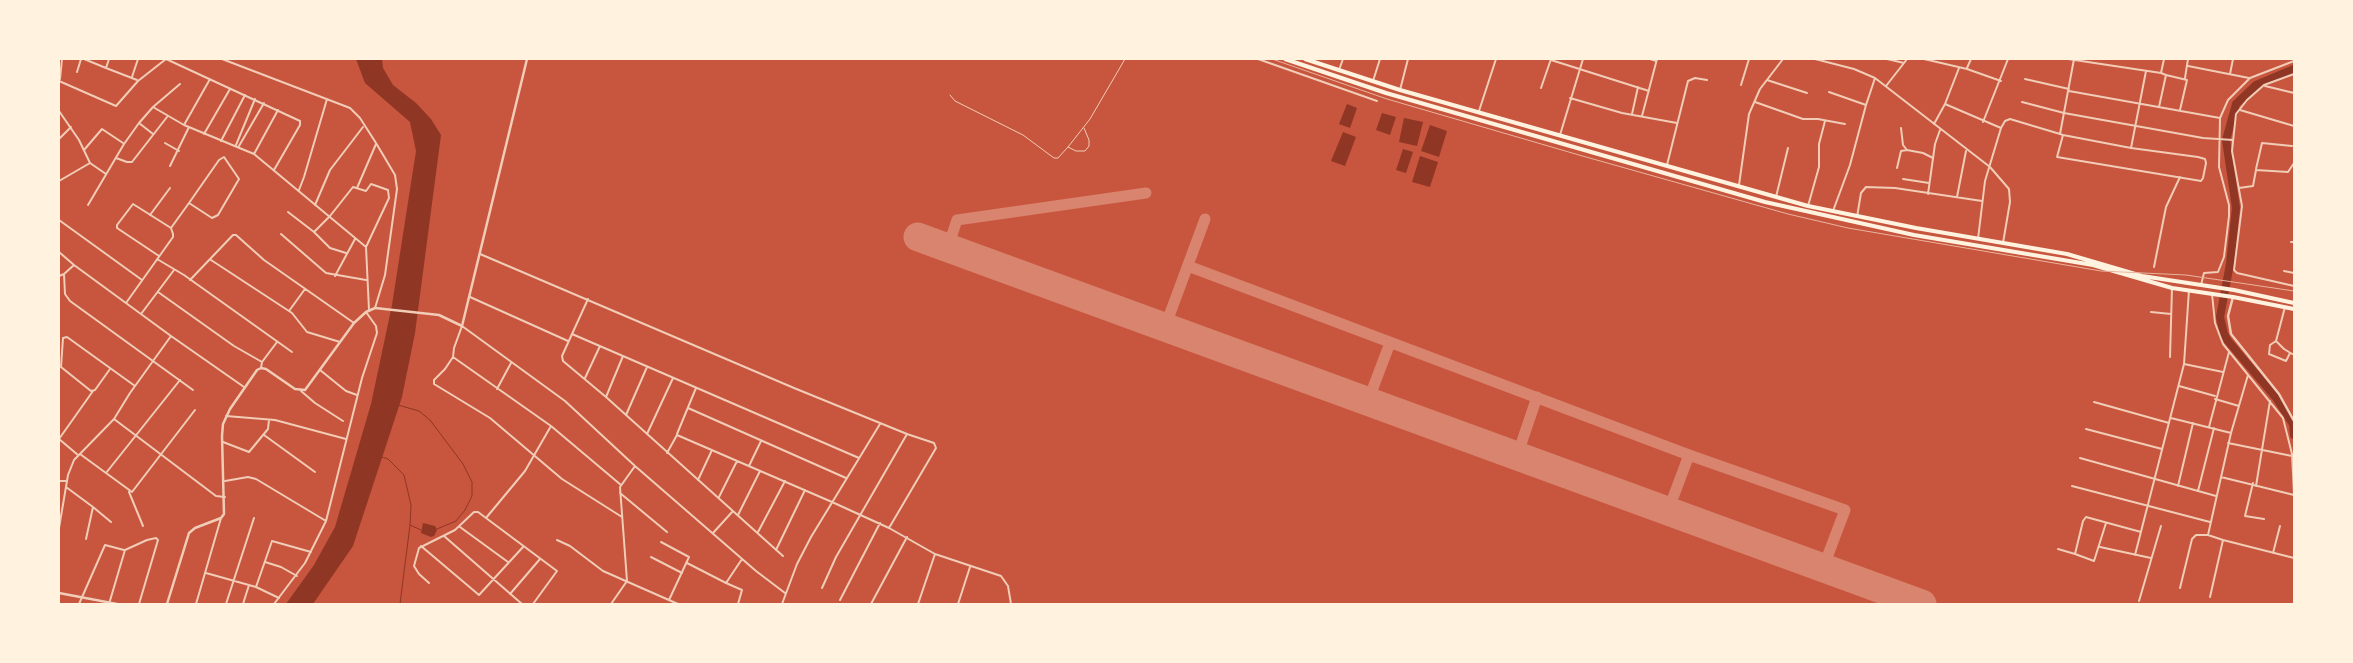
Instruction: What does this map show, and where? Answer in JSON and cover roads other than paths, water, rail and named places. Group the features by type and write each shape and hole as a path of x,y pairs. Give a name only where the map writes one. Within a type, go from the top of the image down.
{"highway":[{"path":"1285,59 1386,94 1766,202 1914,235 2093,266 2172,288 2294,309"},
{"path":"1306,59 1432,100 1775,198 1833,212 2095,260 2142,276 2234,290 2294,303"},
{"path":"1430,106 1432,100"},
{"path":"1516,131 1517,124"},
{"path":"1605,157 1607,150"},
{"path":"1620,162 1622,154"},
{"path":"1766,202 1767,195"},
{"path":"1914,235 1916,228"},
{"path":"2093,266 2095,260"},
{"path":"2274,305 2276,299"},
{"path":"2285,307 2286,301"}],"street":[{"path":"62,59 59,80 116,106 138,81 166,59 298,120 301,123 274,170"},
{"path":"77,72 83,59 138,81"},
{"path":"106,68 109,59"},
{"path":"132,77 138,59"},
{"path":"222,59 350,108 360,118 376,143 394,175 397,189 385,275 375,308"},
{"path":"527,59 462,326 454,348 453,357 434,380 434,384 490,418 562,479 622,517"},
{"path":"1258,59 1377,101"},
{"path":"1340,70 1343,59"},
{"path":"1373,82 1380,59"},
{"path":"1400,90 1408,59"},
{"path":"1479,113 1496,59"},
{"path":"1541,88 1551,59 1649,90"},
{"path":"1559,137 1583,59"},
{"path":"1642,116 1657,60 1650,59"},
{"path":"1740,84 1749,59"},
{"path":"1739,187 1749,114 1760,89 1784,59"},
{"path":"1815,59 1854,69 1876,78 1990,166 2009,189 2010,202 2003,243"},
{"path":"1887,59 1904,63"},
{"path":"1886,86 1907,59"},
{"path":"1924,59 1967,69 2001,81"},
{"path":"1967,69 1970,59"},
{"path":"1983,122 2001,81 2008,59"},
{"path":"2068,59 2185,78"},
{"path":"2060,134 2074,59"},
{"path":"2161,74 2164,59"},
{"path":"2180,111 2187,82 2185,78 2188,59"},
{"path":"2230,74 2233,59"},
{"path":"2201,285 2204,273 2218,272 2224,258 2229,205 2219,167 2220,118 2228,100 2250,78 2294,61"},
{"path":"2188,66 2250,78"},
{"path":"1934,124 1945,104 1959,68"},
{"path":"2131,148 2138,103 2146,72"},
{"path":"2294,74 2264,85 2247,100 2235,120 2232,140 2232,151 2242,206 2234,270 2237,273 2294,286"},
{"path":"2159,107 2166,75"},
{"path":"184,125 210,78"},
{"path":"1666,167 1689,80 1695,78 1707,80"},
{"path":"1833,212 1850,165 1866,105 1876,78"},
{"path":"2025,79 2069,90 2220,118"},
{"path":"1767,80 1807,94"},
{"path":"88,205 124,144 139,123 152,107 180,84"},
{"path":"2264,85 2294,94"},
{"path":"1632,114 1638,87"},
{"path":"204,134 230,89"},
{"path":"1829,92 1866,105"},
{"path":"221,141 245,95"},
{"path":"1570,98 1677,123"},
{"path":"237,145 255,99"},
{"path":"298,190 304,177 326,99"},
{"path":"1755,102 1803,119 1845,124"},
{"path":"2022,102 2064,113 2232,140"},
{"path":"237,145 264,103"},
{"path":"1945,104 2000,128"},
{"path":"152,107 184,125 221,141 237,145 254,154 366,247"},
{"path":"254,154 278,110"},
{"path":"2240,110 2294,126"},
{"path":"59,111 71,127 90,163 106,174"},
{"path":"116,158 132,162 167,117"},
{"path":"1978,239 1982,201 2000,128 2005,121 2010,119 2064,135 2131,148 2205,159 2206,163 2202,180 2057,157 2064,135"},
{"path":"1808,206 1819,167 1819,144 1825,121"},
{"path":"139,123 154,134"},
{"path":"315,205 330,170 364,126"},
{"path":"59,139 71,127"},
{"path":"170,166 179,151 189,127"},
{"path":"1901,128 1903,145 1907,150"},
{"path":"84,150 102,129 124,144"},
{"path":"1928,194 1933,158 1940,129"},
{"path":"165,142 179,151"},
{"path":"357,188 376,143"},
{"path":"2239,188 2253,186 2258,154 2262,143 2292,146"},
{"path":"1775,198 1788,148"},
{"path":"1897,168 1901,151 1907,150 1923,153 1933,158"},
{"path":"1957,197 1967,150"},
{"path":"126,304 172,237 171,228 188,203 219,160 224,157 239,179 218,215 212,218 188,203"},
{"path":"59,180 90,163"},
{"path":"2256,170 2288,172 2294,163"},
{"path":"2154,267 2166,207 2180,177"},
{"path":"1903,179 1929,183"},
{"path":"274,604 297,576 326,521 346,439 377,333 376,326 368,311 366,247 389,195 387,189 371,184 366,191 351,188 330,216 314,232"},
{"path":"1857,216 1861,193 1865,187 1888,188 1982,201"},
{"path":"150,215 170,188"},
{"path":"171,228 132,204 117,227 174,270 292,352"},
{"path":"288,212 314,232 330,248 346,253"},
{"path":"59,220 142,280"},
{"path":"281,234 322,271 335,276 366,280"},
{"path":"190,280 233,235 236,235 264,260 354,323"},
{"path":"335,276 355,238"},
{"path":"59,252 126,304 244,387"},
{"path":"480,254 880,424 934,443 936,448 890,528"},
{"path":"210,260 289,311 309,333 340,342"},
{"path":"59,276 74,265"},
{"path":"141,314 174,270"},
{"path":"2284,271 2294,273"},
{"path":"64,274 68,299 193,390"},
{"path":"289,311 305,288"},
{"path":"2170,357 2172,288"},
{"path":"2135,555 2156,480 2184,364 2189,290"},
{"path":"158,292 234,346 262,362"},
{"path":"2213,294 2218,332 2229,352 2283,418 2292,456 2294,495 2221,477"},
{"path":"470,297 568,341"},
{"path":"2232,297 2228,316 2230,334 2286,404 2294,420"},
{"path":"588,299 568,341 562,356 563,361 606,397 783,556"},
{"path":"2285,307 2276,341 2270,345 2269,354 2286,361 2290,352"},
{"path":"301,391 306,389 354,323 368,311 375,308 387,308 440,315 462,326 586,419 635,466 772,585 785,593"},
{"path":"2151,312 2171,314"},
{"path":"572,334 859,458"},
{"path":"59,528 67,481 74,460 114,419 171,336"},
{"path":"93,391 61,367 63,338 68,338 135,386"},
{"path":"2276,341 2294,355"},
{"path":"196,604 226,508 222,442 226,416 244,387 255,372 261,368 262,362 277,342"},
{"path":"585,379 600,346"},
{"path":"2209,427 2229,352"},
{"path":"606,397 623,356"},
{"path":"453,357 551,426 621,485"},
{"path":"497,389 511,363"},
{"path":"2184,364 2223,372"},
{"path":"626,416 648,366"},
{"path":"261,368 266,369 301,391 315,403 343,421"},
{"path":"110,369 59,439 129,492 144,526"},
{"path":"320,370 346,391 358,395"},
{"path":"2208,534 2228,443 2248,375"},
{"path":"647,434 673,378"},
{"path":"106,473 180,380"},
{"path":"2179,386 2239,406"},
{"path":"667,453 677,435 696,388"},
{"path":"2256,486 2270,401"},
{"path":"2094,402 2169,423"},
{"path":"688,408 846,479"},
{"path":"129,492 134,490 194,410"},
{"path":"226,416 269,420 346,439"},
{"path":"2171,418 2231,433"},
{"path":"114,419 218,497 225,497"},
{"path":"222,442 250,452 269,427 269,420"},
{"path":"2178,486 2193,423"},
{"path":"782,604 785,593 811,537 880,424"},
{"path":"486,518 535,456 551,426"},
{"path":"2198,492 2214,428"},
{"path":"2086,429 2162,449"},
{"path":"822,588 859,516 908,434"},
{"path":"264,435 315,472"},
{"path":"677,435 890,528 935,554 1003,578 1008,586 1011,604"},
{"path":"749,466 761,441"},
{"path":"2228,443 2292,456"},
{"path":"698,480 712,450"},
{"path":"2080,458 2216,496"},
{"path":"719,498 737,461"},
{"path":"611,604 627,581 620,493 621,485 635,466"},
{"path":"738,515 760,471"},
{"path":"225,481 248,477 256,479 326,521"},
{"path":"59,481 67,481"},
{"path":"758,533 784,481"},
{"path":"2253,484 2245,516 2264,519"},
{"path":"2072,486 2210,522"},
{"path":"66,487 111,522"},
{"path":"776,550 806,490"},
{"path":"620,493 667,532"},
{"path":"86,540 93,507"},
{"path":"429,583 419,574 414,566 417,551 421,546 460,527 476,511 557,572 537,596 533,604"},
{"path":"713,533 733,511"},
{"path":"166,604 189,533 195,528 222,518"},
{"path":"226,604 254,518"},
{"path":"2075,554 2084,518 2141,532"},
{"path":"2058,549 2094,561 2100,547 2106,523"},
{"path":"840,600 880,524"},
{"path":"2139,601 2161,526"},
{"path":"2274,553 2280,526"},
{"path":"460,527 508,562"},
{"path":"2180,588 2192,539 2196,535 2208,534 2223,540 2294,558"},
{"path":"444,536 522,604"},
{"path":"871,604 907,538"},
{"path":"80,604 81,597 105,545 125,550 149,539 158,540 139,604"},
{"path":"256,587 273,540 310,552"},
{"path":"557,540 570,546 603,571 678,604"},
{"path":"2210,597 2223,540"},
{"path":"661,542 688,556 669,600"},
{"path":"421,546 478,595 523,546"},
{"path":"2100,547 2151,558"},
{"path":"109,604 125,550"},
{"path":"918,604 935,554"},
{"path":"651,557 682,573"},
{"path":"510,594 540,559"},
{"path":"726,582 742,559"},
{"path":"265,562 281,567 297,576"},
{"path":"686,563 742,590 738,604"},
{"path":"958,604 970,567"},
{"path":"206,573 256,587 279,598"},
{"path":"243,604 249,585"},
{"path":"59,593 116,604"}],"lane":[{"path":"950,95 955,101 1023,135 1054,158 1058,158 1084,128 1125,59"},
{"path":"1068,146 1079,152 1087,149 1089,140 1084,128"}],"waterway":[{"path":"2294,69 2256,85 2236,104 2226,140 2236,208 2230,264 2220,317 2224,334 2228,341 2277,399 2293,424 2294,435"},
{"path":"398,405 419,411 430,420 463,464 472,482 472,496 465,510 456,521 437,529"},
{"path":"382,457 388,459 404,475 411,505 400,604"},
{"path":"410,525 421,530"}],"railway":[{"path":"1272,59 1387,99 1788,214 1848,228 2101,271 2186,275 2294,291"}]}
